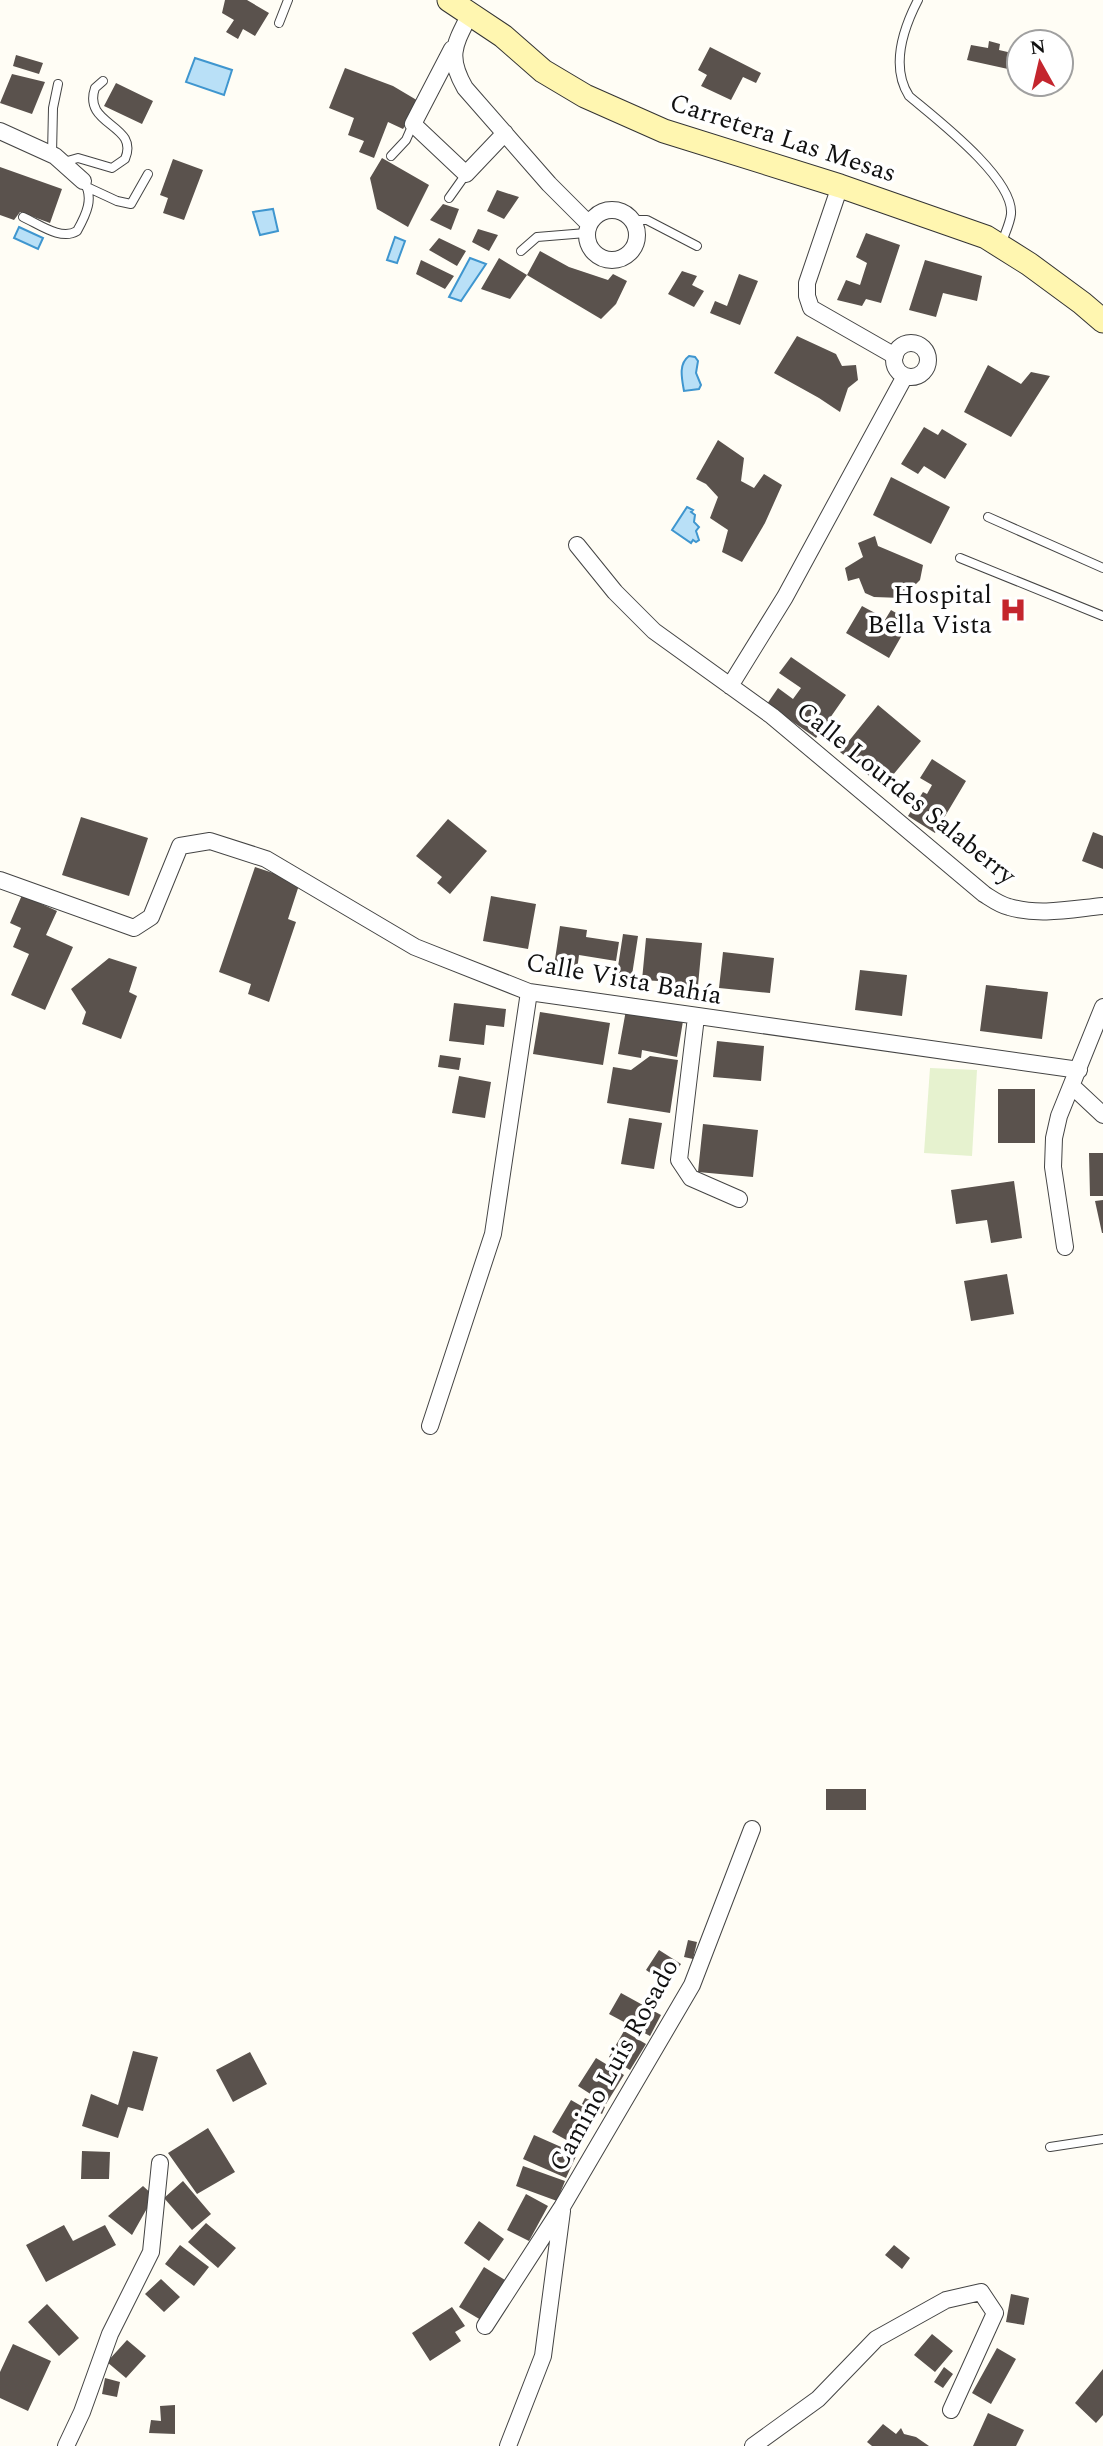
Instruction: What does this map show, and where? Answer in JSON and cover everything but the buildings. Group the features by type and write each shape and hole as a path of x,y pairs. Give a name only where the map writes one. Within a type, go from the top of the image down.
{"street":[{"name":"Carretera Las Mesas","path":"449,0 471,12 543,71 585,96 664,131 930,216 1001,245 1103,321"},
{"path":"471,12 413,124 466,174 505,133"},
{"path":"453,47 454,70 465,88 588,228 591,249 606,259 615,260 623,258 636,245 638,237 633,220 619,210 610,209 594,217 588,228"},
{"path":"0,131 58,158 86,185"},
{"path":"840,186 807,283 807,296 811,308 895,356"},
{"path":"906,344 918,345 928,358 925,369 916,376 905,376 895,366 897,351 906,344"},
{"path":"730,686 785,597 905,376"},
{"name":"Calle Lourdes Salaberry","path":"577,545 635,614 654,631 772,716 984,894 1007,907 1026,910 1050,912 1103,906"},
{"name":"Calle Vista Bahía","path":"0,880 134,928 151,918 180,846 210,841 266,859 415,947 529,992 1079,1070"},
{"path":"430,1426 493,1234 529,992"},
{"path":"1065,1247 1053,1167 1054,1138 1059,1115 1103,1007"},
{"path":"695,1017 679,1160 691,1178 739,1199"},
{"path":"1072,1086 1103,1115"},
{"name":"Camino Luis Rosado","path":"485,2326 562,2207 692,1985 752,1829"},
{"path":"66,2446 82,2412 110,2334 151,2252 160,2163"},
{"name":"Camino Luis Rosado","path":"508,2446 543,2356 562,2207"},
{"path":"753,2446 818,2399 876,2339 946,2300 981,2291 995,2313 951,2410"}],"lane":[{"path":"279,23 288,0"},
{"path":"918,0 899,53 905,89 909,96 982,161 1000,183 1011,213 1001,245"},
{"path":"58,84 53,108 58,158 78,158 112,168 125,159 129,148 127,141 93,106 96,88 103,81"},
{"path":"391,156 406,140 413,124"},
{"path":"86,185 117,201 131,204 148,174"},
{"path":"449,198 466,174"},
{"path":"23,217 57,233 72,234 77,231 86,215 89,198 86,185"},
{"path":"633,220 647,220 697,246"},
{"path":"522,251 537,237 588,228"},
{"path":"988,517 1103,568"},
{"path":"960,558 1103,616"},
{"path":"1050,2147 1103,2139"}],"green space":[{"path":"930,1068 977,1070 972,1156 924,1153"}],"water":[{"path":"195,58 232,70 224,95 186,82"},
{"path":"273,209 278,231 260,235 253,212"},
{"path":"19,227 43,238 38,249 14,238"},
{"path":"395,237 405,241 397,263 387,260"},
{"path":"470,258 486,264 461,301 449,297"},
{"path":"689,356 698,361 696,373 701,385 699,389 684,391 682,367"},
{"path":"687,507 693,510 691,512 695,515 694,522 699,527 696,531 699,540 693,540 691,543 672,530"}],"place":[{"name":"Hospital Bella Vista","path":"1013,610"}]}
